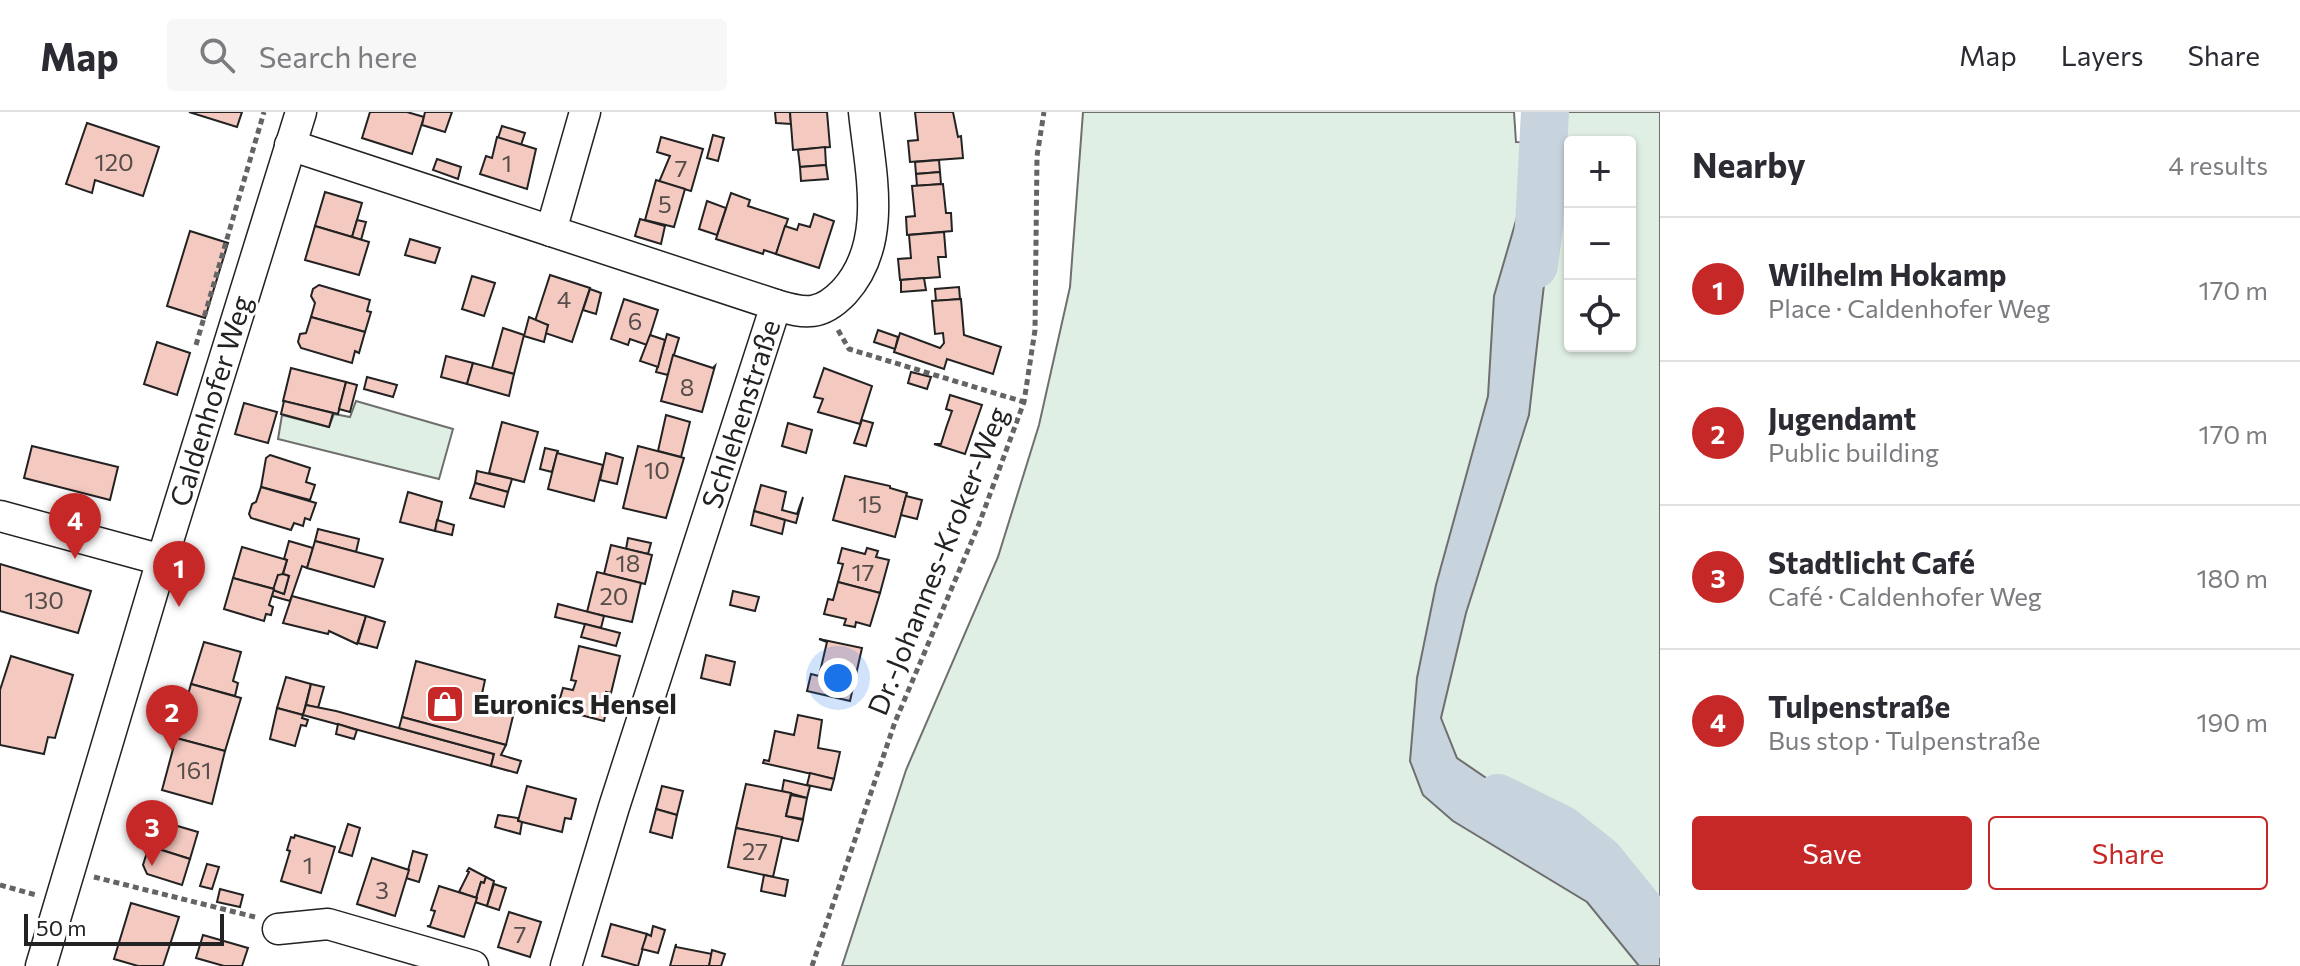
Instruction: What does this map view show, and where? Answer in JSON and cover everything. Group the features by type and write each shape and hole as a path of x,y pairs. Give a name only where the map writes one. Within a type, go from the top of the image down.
{"street":[{"name":"Caldenhofer Weg","path":"41,966 162,560 301,112"},
{"path":"551,231 585,112"},
{"path":"776,305 804,312 826,308 843,293 856,275 872,235 873,209 864,112"},
{"name":"Schlehenstraße","path":"290,145 776,305 566,966"},
{"path":"0,516 162,560"},
{"path":"278,929 328,924 473,966"}],"path":[{"name":"Dr.-Johannes-Kroker-Weg","path":"812,966 895,722 979,524 1024,402 1035,330 1037,156 1044,112"},
{"path":"826,308 849,349 1024,402"},
{"path":"69,871 258,918 278,929"},
{"path":"0,885 60,903"}],"green space":[{"path":"1083,112 1514,112 1516,142 1561,143 1565,112 1660,112 1660,966 842,966 906,770 998,557 1039,425 1070,287"},
{"path":"356,401 453,429 439,479 278,439 282,415 329,427 334,414 350,417"}],"shaded area":[{"path":"1522,112 1553,112 1553,141 1526,140"},
{"path":"1554,198 1529,415 1466,613 1441,718 1457,758 1606,860 1660,925 1660,966 1639,966 1587,902 1453,821 1423,795 1410,761 1417,678 1436,585 1488,396 1494,296 1522,200"}],"building":[{"path":"189,112 242,112 237,127"},
{"path":"370,112 407,112 424,117 412,154 362,138"},
{"path":"425,112 452,112 445,132 422,125"},
{"path":"775,112 790,112 791,124 776,123"},
{"path":"790,112 827,112 830,147 793,150"},
{"path":"915,112 953,112 958,137 961,136 963,158 910,162 908,141 918,140"},
{"path":"87,123 159,147 143,196 95,180 92,193 66,184"},
{"path":"502,126 525,133 521,145 498,138"},
{"path":"713,135 724,138 718,161 707,158"},
{"path":"497,137 536,149 527,189 480,174 486,156 492,158"},
{"path":"661,137 703,149 691,191 659,182 670,156 657,152"},
{"path":"825,147 826,165 800,167 798,150"},
{"path":"437,159 461,167 458,179 433,170"},
{"path":"939,160 940,172 916,174 915,162"},
{"path":"826,165 828,179 801,181 800,167"},
{"path":"940,172 941,184 917,186 916,174"},
{"path":"656,180 685,189 674,227 645,220"},
{"path":"943,184 946,213 951,213 952,231 907,235 906,217 915,216 912,186"},
{"path":"325,192 362,203 352,237 315,226"},
{"path":"731,193 750,200 748,206 788,219 776,254 764,250 763,254 716,239"},
{"path":"707,201 726,208 717,235 699,229"},
{"path":"814,214 834,221 819,268 776,254 785,226 797,230 799,224 810,227"},
{"path":"640,219 665,226 661,244 635,236"},
{"path":"357,220 366,222 361,240 352,237"},
{"path":"315,226 369,242 359,275 305,260"},
{"path":"190,231 228,243 205,318 167,306"},
{"path":"944,232 946,257 938,257 940,277 900,280 898,259 911,258 909,235"},
{"path":"410,239 440,248 435,263 405,255"},
{"path":"550,275 590,288 572,342 545,333 548,325 535,321"},
{"path":"472,276 495,283 484,316 462,309"},
{"path":"924,278 926,290 901,292 901,280"},
{"path":"319,285 370,300 367,311 371,312 365,332 311,317 315,303 311,296 313,289"},
{"path":"959,287 960,299 936,301 935,289"},
{"path":"590,289 601,293 596,314 583,310"},
{"path":"624,299 658,310 647,345 630,339 628,345 611,339"},
{"path":"961,299 964,335 1001,347 993,374 947,359 944,369 894,352 900,333 940,348 944,343 943,333 935,334 932,301"},
{"path":"311,317 365,332 359,353 355,351 352,363 301,348 298,342 300,334 306,333"},
{"path":"529,317 548,325 544,342 524,336"},
{"path":"503,328 524,335 514,374 492,368"},
{"path":"878,330 898,337 895,349 874,342"},
{"path":"667,334 679,338 668,375 656,372"},
{"path":"650,335 665,340 658,367 640,361"},
{"path":"157,342 190,353 177,395 144,384"},
{"path":"673,355 713,368 715,366 702,412 661,401"},
{"path":"446,356 473,363 467,384 441,377"},
{"path":"473,363 514,374 509,396 467,384"},
{"path":"291,368 346,382 338,414 283,401"},
{"path":"824,368 872,386 860,424 818,412 823,399 814,397"},
{"path":"911,372 931,377 927,389 908,383"},
{"path":"367,377 397,385 393,397 364,389"},
{"path":"346,382 357,385 350,412 339,409"},
{"path":"950,395 982,405 965,454 934,444 941,444 952,411 946,409"},
{"path":"284,401 333,413 329,427 281,414"},
{"path":"244,403 277,412 268,443 235,434"},
{"path":"666,415 690,422 681,457 658,451"},
{"path":"862,420 873,423 866,446 854,443"},
{"path":"502,422 538,432 524,482 489,473"},
{"path":"788,423 812,430 806,453 782,446"},
{"path":"32,446 118,467 110,500 24,478"},
{"path":"638,446 684,458 666,518 623,508"},
{"path":"545,448 558,451 552,472 540,469"},
{"path":"557,453 603,465 594,501 548,489"},
{"path":"606,453 623,458 617,484 600,480"},
{"path":"270,455 310,468 306,482 315,485 310,500 261,487 266,458"},
{"path":"477,471 512,479 508,492 475,483"},
{"path":"845,476 907,493 895,537 833,520"},
{"path":"475,483 508,492 504,507 470,498"},
{"path":"761,485 786,492 782,510 797,514 803,497 796,523 754,511"},
{"path":"261,487 316,503 310,520 305,518 303,526 294,523 291,530 251,518 252,504 256,502"},
{"path":"408,492 442,502 435,531 400,522"},
{"path":"906,496 922,500 917,519 901,515"},
{"path":"754,511 785,520 782,534 751,525"},
{"path":"437,520 454,525 452,535 435,531"},
{"path":"318,529 359,539 356,552 315,541"},
{"path":"628,538 651,543 648,554 626,549"},
{"path":"289,541 313,548 307,568 302,566 290,601 272,596 273,590 284,594 289,576 283,574 287,560 284,559"},
{"path":"315,541 383,559 374,587 307,568"},
{"path":"611,545 652,555 645,584 604,574"},
{"path":"242,547 287,560 274,589 233,578"},
{"path":"842,548 865,554 867,548 878,551 876,557 889,560 880,593 838,582 843,564 838,563"},
{"path":"0,564 91,591 78,633 0,611"},
{"path":"597,572 641,583 632,622 587,612"},
{"path":"278,575 289,576 284,594 273,590"},
{"path":"233,578 274,589 269,605 273,607 271,615 266,614 264,621 224,609"},
{"path":"838,582 880,593 870,626 856,622 855,627 844,625 846,619 824,614 828,599 833,600"},
{"path":"733,591 759,597 755,611 730,605"},
{"path":"292,596 366,616 357,644 329,631 328,634 283,623"},
{"path":"558,604 604,616 601,628 555,617"},
{"path":"366,616 385,622 377,648 358,643"},
{"path":"585,624 620,633 616,646 581,637"},
{"path":"819,639 862,648 850,701 807,691 811,674 819,676 827,642"},
{"path":"204,642 241,652 233,681 238,683 235,696 191,684"},
{"path":"579,646 620,656 611,693 606,692 603,701 608,702 604,721 557,709 563,688 573,690 576,681 571,680"},
{"path":"706,655 735,662 730,685 701,678"},
{"path":"11,656 73,675 55,738 48,737 44,754 0,745 0,690"},
{"name":"Euronics Hensel","path":"416,661 485,680 480,703 514,712 506,745 402,717"},
{"path":"286,677 311,684 303,715 277,708"},
{"path":"191,684 241,698 225,751 176,738"},
{"path":"311,684 324,687 318,708 306,705"},
{"path":"306,705 494,754 491,766 303,715"},
{"path":"277,708 303,715 302,718 308,720 306,726 301,725 295,746 270,739"},
{"path":"798,715 822,720 818,748 840,752 834,779 763,763 764,760 769,761 775,731 794,735"},
{"path":"402,717 506,745 501,755 521,761 517,773 491,766 494,754 399,728"},
{"path":"338,724 357,730 354,739 336,734"},
{"path":"176,738 225,751 212,804 162,790"},
{"path":"810,773 834,779 831,790 807,785"},
{"path":"784,780 810,786 807,798 782,791"},
{"path":"746,784 791,793 786,816 803,820 798,841 736,828"},
{"path":"527,786 576,799 571,819 565,818 562,832 518,821"},
{"path":"662,786 683,791 677,815 656,809"},
{"path":"791,795 807,798 803,819 786,816"},
{"path":"656,809 677,815 672,838 650,832"},
{"path":"498,815 518,818 522,822 520,834 495,827"},
{"path":"157,820 198,832 190,859 149,846"},
{"path":"348,824 360,828 352,856 339,852"},
{"path":"736,828 782,837 773,877 728,867"},
{"path":"295,835 335,847 321,893 281,881 290,851 287,850 291,837"},
{"path":"149,846 190,859 182,885 147,874 143,865"},
{"path":"413,851 427,855 419,882 406,878"},
{"path":"372,858 409,870 395,916 357,904"},
{"path":"207,864 219,867 212,889 200,886"},
{"path":"469,868 486,877 476,898 459,892"},
{"path":"764,875 788,880 785,896 761,891"},
{"path":"486,877 494,881 487,906 475,902 481,882 484,883"},
{"path":"494,884 506,888 499,910 487,906"},
{"path":"439,886 477,898 464,937 427,926 430,926 435,911 431,910"},
{"path":"220,889 243,895 240,907 217,902"},
{"path":"131,903 179,917 163,966 138,966 114,959"},
{"path":"509,912 541,922 530,957 498,947"},
{"path":"611,924 647,934 638,966 602,956"},
{"path":"653,926 665,930 658,953 642,949 647,934 651,936"},
{"path":"203,935 248,948 242,966 224,966 196,958"},
{"path":"676,944 676,947 712,954 709,966 670,966"},
{"path":"712,950 725,954 721,966 709,966"}],"waterway":[{"path":"1534,265 1545,112"},
{"path":"1498,798 1561,829 1600,860 1660,934"}],"place":[{"name":"Tulpenstraße","path":"75,559"},
{"name":"Wilhelm Hokamp","path":"179,607"},
{"name":"Euronics Hensel","path":"445,704"},
{"name":"Jugendamt","path":"172,751"},
{"name":"Stadtlicht Café","path":"152,866"}]}
